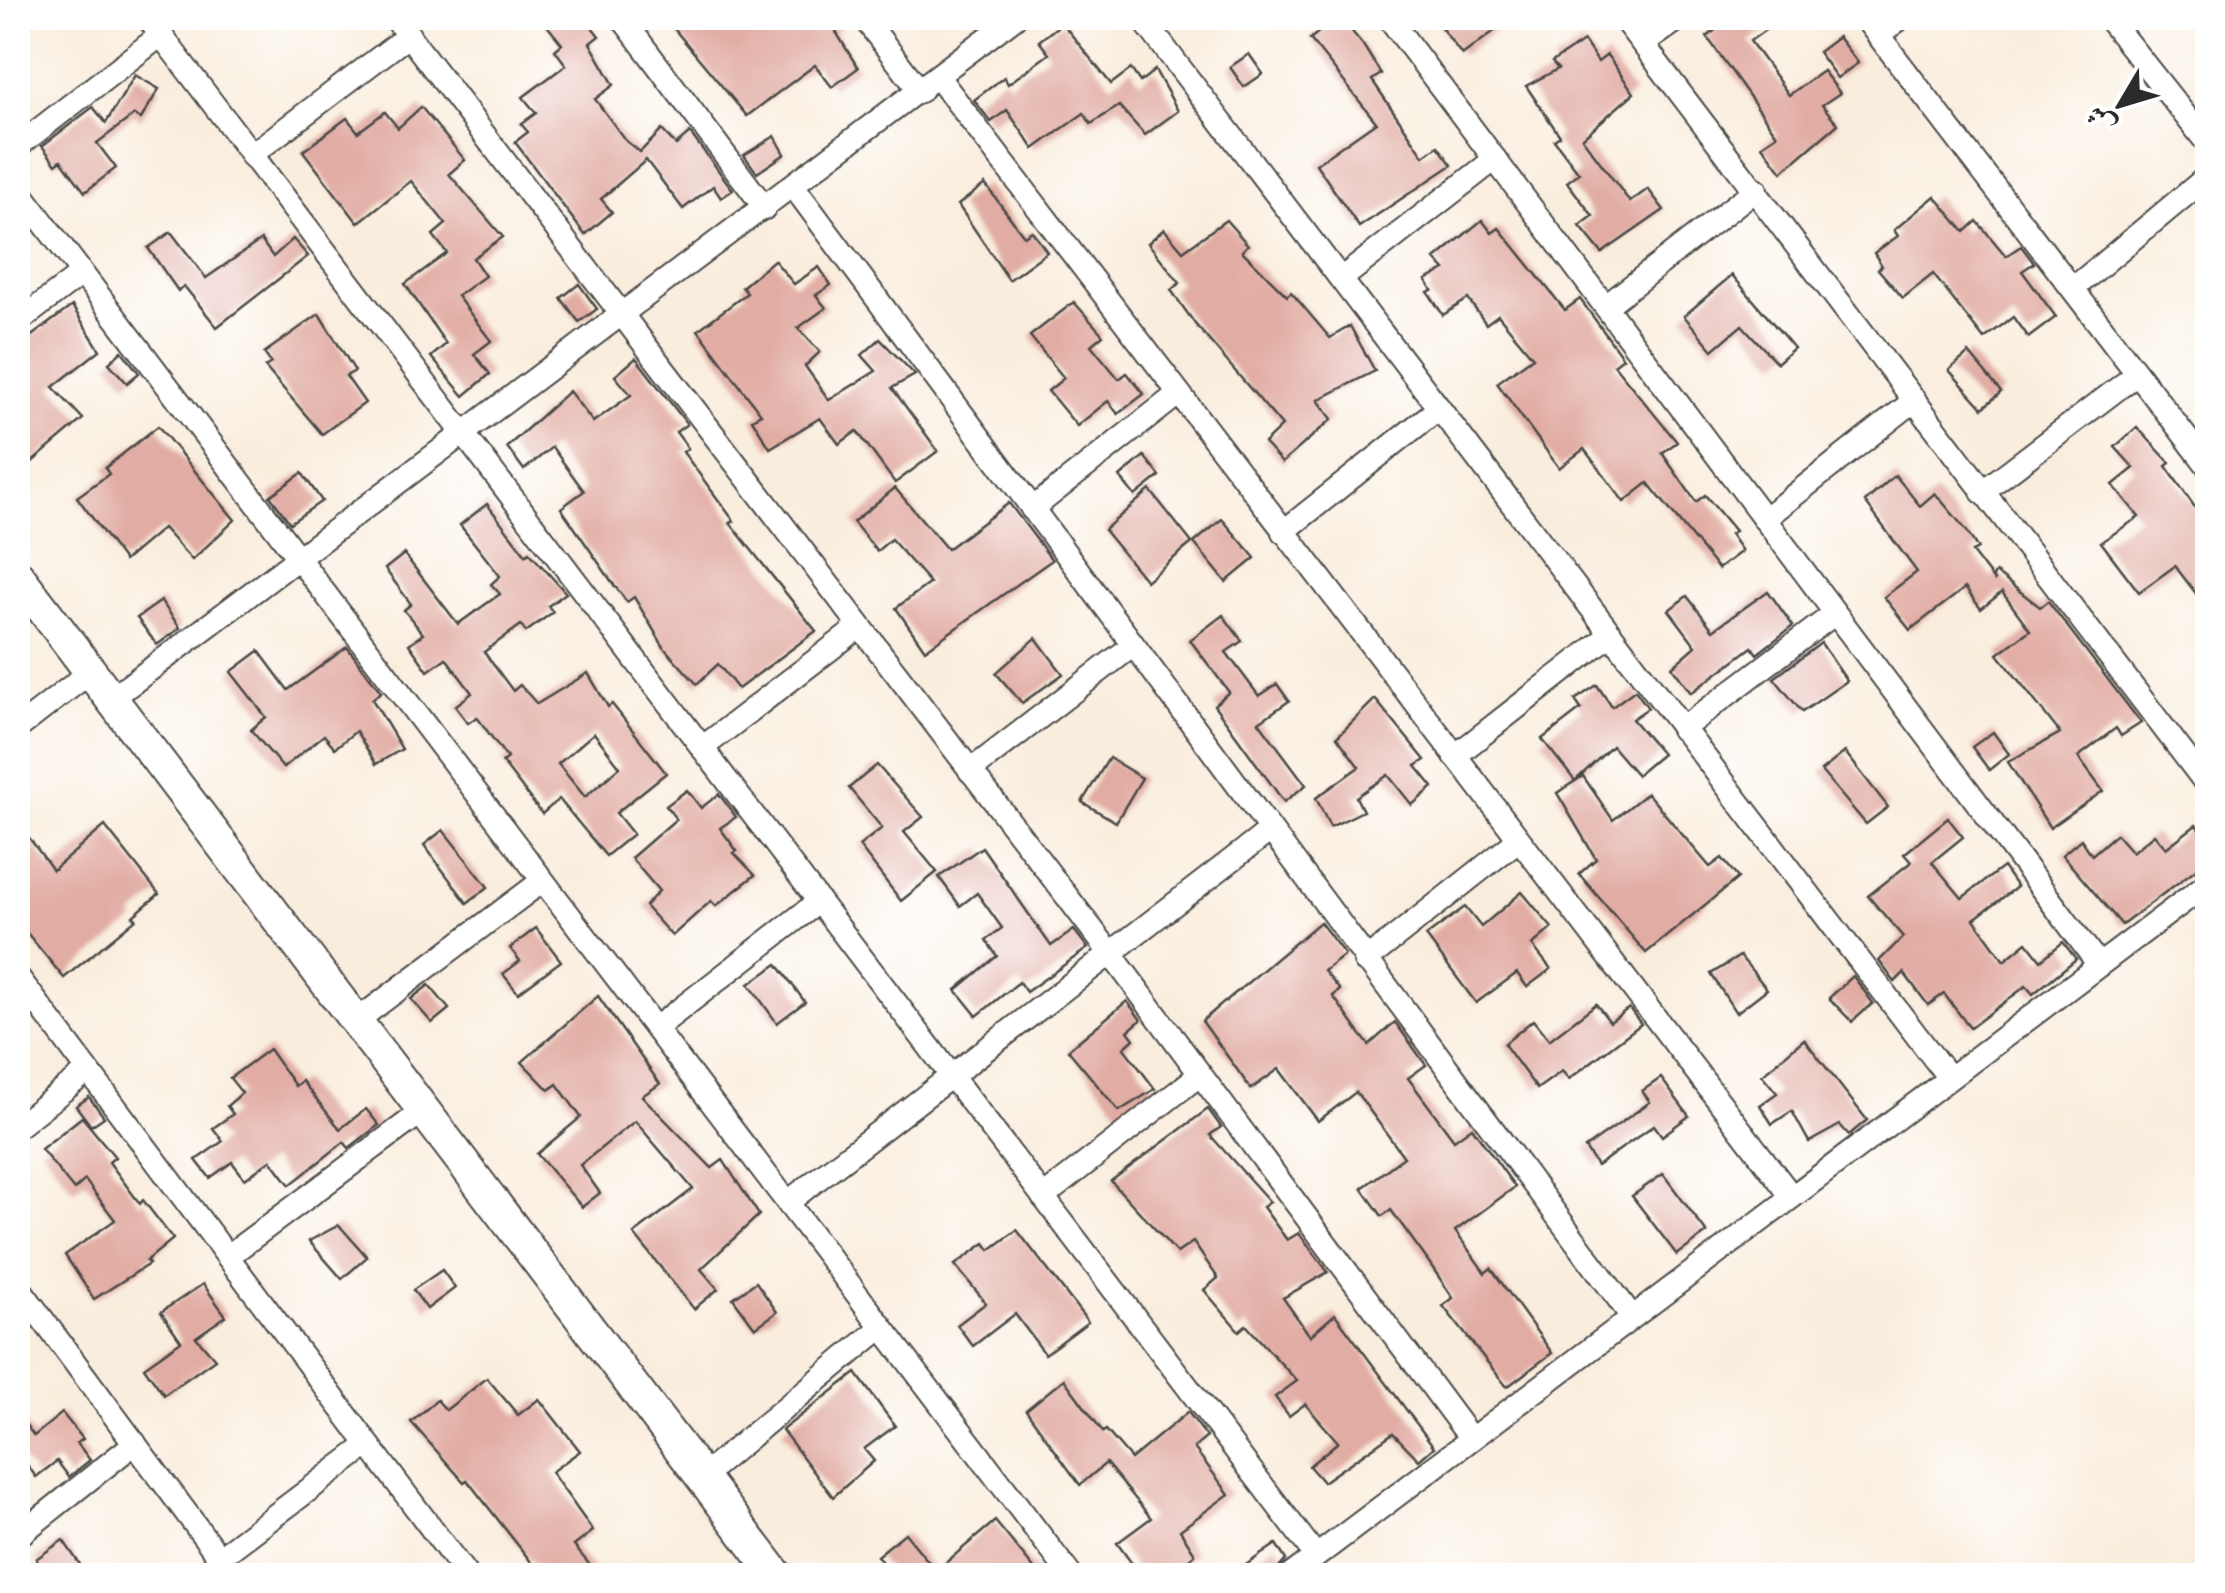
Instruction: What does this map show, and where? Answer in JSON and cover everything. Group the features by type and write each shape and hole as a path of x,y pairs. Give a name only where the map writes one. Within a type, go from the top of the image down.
{"street":[{"path":"622,18 765,208"},
{"path":"864,18 929,84 1178,394 1792,1197"},
{"path":"111,699 1014,18"},
{"path":"1142,18 1950,1078"},
{"path":"1389,18 2099,965"},
{"path":"1623,18 2208,786"},
{"path":"1643,44 1680,18"},
{"path":"1901,18 1872,26 2208,466"},
{"path":"2108,18 2208,144"},
{"path":"18,146 154,26 949,1078 1316,1556"},
{"path":"252,155 402,26 626,314 859,628 1111,954 1471,1439"},
{"path":"1340,280 1495,159"},
{"path":"2075,287 2208,176"},
{"path":"794,186 1268,832 1632,1317"},
{"path":"1606,306 1756,188"},
{"path":"18,189 1071,1576"},
{"path":"18,322 81,274"},
{"path":"1982,492 2137,374"},
{"path":"1032,510 1178,394"},
{"path":"1764,518 1915,400"},
{"path":"1283,532 1439,408"},
{"path":"18,576 703,1476 769,1573"},
{"path":"1682,729 1834,614"},
{"path":"702,748 859,628"},
{"path":"1455,756 1611,634"},
{"path":"970,771 1132,646"},
{"path":"18,728 90,672"},
{"path":"788,1202 1268,832"},
{"path":"1365,961 1518,840"},
{"path":"355,1022 542,880"},
{"path":"1290,1576 2208,883"},
{"path":"656,1028 818,902"},
{"path":"18,976 467,1576"},
{"path":"18,1126 88,1072"},
{"path":"1043,1196 1198,1076"},
{"path":"228,1256 423,1112"},
{"path":"19,1290 227,1566 368,1445"},
{"path":"703,1476 882,1326"},
{"path":"18,1536 135,1443"}],"building":[{"path":"541,18 585,18 599,36 590,43 614,85 595,99 626,141 640,152 662,130 676,145 690,133 733,190 721,198 713,186 683,209 646,160 601,199 612,212 585,235 515,142 528,132 521,124 536,113 523,97 566,65 555,50 562,44"},
{"path":"665,18 759,18 770,30 786,18 849,18 836,32 858,68 832,87 815,65 747,116"},
{"path":"1341,18 1363,45 1381,74 1372,80 1424,156 1438,146 1452,165 1359,227 1316,164 1376,122 1310,39"},
{"path":"1434,18 1512,18 1462,55"},
{"path":"1730,18 1782,18 1750,41 1789,95 1823,71 1840,93 1822,105 1838,124 1782,172 1762,145 1777,135 1707,37"},
{"path":"1062,23 1111,84 1131,69 1140,82 1155,70 1178,111 1145,135 1119,106 1091,124 1084,113 1034,149 1007,110 991,122 974,100 1004,77 1008,84 1049,54 1039,41"},
{"path":"1838,37 1858,63 1837,78 1818,52"},
{"path":"1584,41 1598,62 1607,55 1634,93 1582,138 1630,202 1648,189 1664,210 1602,253 1580,226 1593,216 1567,182 1579,173 1554,140 1560,136 1526,86 1558,69 1552,62"},
{"path":"1249,54 1263,74 1244,87 1230,67"},
{"path":"135,75 159,89 141,119 134,115 97,143 116,168 85,192 61,160 56,164 42,146 93,107 106,123"},
{"path":"421,107 465,160 449,174 503,237 473,258 485,276 457,296 491,341 474,354 490,374 464,396 431,357 446,344 405,284 447,253 433,235 446,224 411,181 358,223 303,151 347,118 358,132 385,112 398,128"},
{"path":"775,136 785,154 757,173 744,155"},
{"path":"985,184 1024,236 1032,231 1047,252 1009,280 958,205"},
{"path":"1935,196 1965,232 1977,221 2006,256 2021,246 2034,263 2022,271 2056,317 2028,338 2013,317 1984,339 1933,274 1903,298 1878,269 1882,266 1874,253 1898,236 1894,230"},
{"path":"1226,220 1248,245 1242,251 1287,296 1291,292 1330,338 1350,326 1375,371 1318,400 1332,419 1282,463 1264,443 1282,426 1195,324 1171,290 1180,283 1148,243 1164,229 1183,251"},
{"path":"1482,220 1492,233 1499,228 1565,310 1580,299 1623,358 1614,365 1677,442 1662,453 1696,502 1705,495 1735,531 1730,534 1742,551 1718,569 1648,483 1624,502 1584,449 1559,468 1497,383 1533,357 1498,315 1486,324 1468,299 1443,315 1428,292 1432,290 1426,280 1445,270 1435,259"},
{"path":"171,232 206,278 261,240 273,257 293,239 308,256 217,327 184,286 178,291 148,248"},
{"path":"774,260 794,284 819,267 831,285 816,295 826,308 798,328 820,352 805,366 829,400 876,371 862,355 880,339 915,375 892,388 938,451 895,483 857,431 839,444 820,418 770,448 752,419 761,414 698,330 747,293 742,287"},
{"path":"1732,275 1794,348 1777,363 1742,325 1713,350 1684,316"},
{"path":"579,284 597,309 579,322 561,298"},
{"path":"1074,302 1103,335 1091,345 1119,379 1127,373 1144,394 1118,414 1108,401 1077,426 1048,391 1064,378 1030,336"},
{"path":"72,306 100,350 53,387 83,419 18,474 18,346"},
{"path":"319,314 355,371 346,376 365,403 322,434 265,367 271,363 264,353"},
{"path":"122,351 139,373 127,383 109,363"},
{"path":"1969,353 2001,392 1983,408 1949,370"},
{"path":"636,358 687,424 676,432 688,448 683,452 734,521 730,523 816,631 738,689 718,664 697,684 665,649 634,597 627,602 561,508 584,491 552,447 524,470 507,447 569,391 593,422 631,395 615,376"},
{"path":"158,426 235,520 192,560 163,528 124,561 77,497 109,474 105,468"},
{"path":"2137,427 2170,463 2166,466 2208,526 2208,609 2175,566 2139,592 2101,542 2139,517 2113,485 2134,468 2115,447"},
{"path":"1144,456 1160,476 1135,496 1120,477"},
{"path":"302,473 322,501 290,523 270,496"},
{"path":"1895,475 1920,506 1935,493 1966,530 1978,549 1972,552 1995,582 1992,577 1996,573 2040,607 2048,601 2141,723 2121,736 2116,728 2078,757 2103,791 2050,828 2008,762 2060,733 1998,654 2030,630 2002,592 1981,609 1965,588 1910,630 1884,597 1917,572 1865,502"},
{"path":"895,488 947,549 1009,503 1052,560 925,650 896,608 930,583 891,539 877,551 853,522"},
{"path":"1150,490 1192,543 1146,581 1104,530"},
{"path":"487,504 526,555 529,552 566,593 548,606 553,612 526,632 521,625 484,652 513,691 520,685 537,704 588,673 608,707 612,704 666,773 616,813 633,834 606,856 559,799 542,814 502,762 507,758 477,717 468,723 455,706 472,693 446,658 428,671 409,644 423,634 404,610 411,604 385,569 404,554 458,624 500,594 491,584 500,576 460,525","holes":["594,733 620,767 585,797 558,764"]},
{"path":"1222,519 1255,558 1226,582 1194,543"},
{"path":"1768,591 1793,626 1757,654 1752,647 1691,693 1672,667 1696,646 1669,610 1687,596 1713,630"},
{"path":"161,601 180,628 157,645 137,618"},
{"path":"1223,615 1242,641 1226,652 1259,696 1277,684 1289,701 1259,722 1306,785 1284,802 1214,705 1229,692 1190,640"},
{"path":"1036,638 1063,674 1022,703 996,673"},
{"path":"1821,643 1847,681 1802,712 1774,678"},
{"path":"347,647 381,692 372,699 402,749 376,764 356,731 335,748 324,735 283,768 251,730 266,717 231,672 259,651 288,690"},
{"path":"1597,685 1612,707 1635,690 1648,708 1632,719 1662,754 1637,775 1612,746 1575,781 1542,739 1581,709 1575,700"},
{"path":"1375,699 1425,760 1416,766 1433,787 1412,805 1388,775 1356,797 1363,811 1330,827 1316,798 1359,767 1337,737"},
{"path":"1993,732 2009,754 1989,770 1972,747"},
{"path":"1845,752 1888,807 1866,824 1821,771"},
{"path":"1109,758 1142,778 1116,822 1082,802"},
{"path":"877,765 923,817 904,832 937,872 901,901 859,846 882,828 849,788"},
{"path":"1583,776 1613,820 1647,793 1710,867 1722,858 1738,878 1646,953 1579,874 1596,859 1557,793"},
{"path":"687,790 701,808 719,794 736,817 720,828 737,851 734,853 755,875 716,906 711,901 672,936 645,906 659,891 631,858 676,819 666,806"},
{"path":"1948,818 1963,837 1932,862 1962,898 2003,867 2017,887 1974,919 2004,961 2027,942 2041,960 2063,942 2076,959 2033,994 2026,986 1970,1028 1944,994 1928,1005 1904,973 1895,982 1879,961 1903,937 1868,896 1911,862 1904,854"},
{"path":"18,823 53,870 105,826 159,894 133,916 136,919 64,978 18,922"},
{"path":"2196,825 2208,839 2208,860 2122,925 2062,855 2081,839 2092,855 2116,834 2132,852 2154,834 2166,848"},
{"path":"443,830 488,887 467,903 424,845"},
{"path":"982,847 1051,946 1074,930 1088,948 1026,992 1019,982 977,1016 956,990 997,956 986,940 1002,928 977,893 960,906 939,877"},
{"path":"1522,892 1552,928 1532,945 1551,969 1527,987 1517,973 1476,1003 1426,936 1465,907 1481,927"},
{"path":"1320,922 1345,955 1324,971 1340,990 1333,996 1358,1031 1369,1045 1395,1022 1426,1065 1408,1078 1454,1140 1472,1127 1515,1187 1455,1231 1485,1273 1491,1268 1552,1353 1507,1387 1443,1306 1453,1298 1391,1210 1382,1216 1362,1188 1404,1157 1356,1092 1318,1121 1279,1069 1251,1089 1202,1021"},
{"path":"536,928 561,961 518,993 503,974 520,961 510,948"},
{"path":"1740,956 1767,989 1736,1013 1711,974"},
{"path":"777,964 805,1002 777,1023 749,984"},
{"path":"1853,976 1873,1003 1852,1022 1829,998"},
{"path":"429,985 449,1009 432,1023 411,999"},
{"path":"598,996 660,1084 642,1096 712,1168 723,1160 759,1215 701,1269 718,1289 694,1309 634,1234 693,1189 635,1121 580,1165 600,1193 582,1207 537,1154 581,1117 557,1084 549,1090 522,1062"},
{"path":"1127,1001 1141,1020 1128,1031 1134,1039 1124,1048 1155,1089 1119,1111 1068,1050"},
{"path":"1596,1004 1610,1022 1629,1008 1641,1024 1569,1079 1562,1071 1537,1089 1504,1044 1533,1020 1549,1040"},
{"path":"1804,1039 1867,1120 1849,1135 1840,1125 1809,1142 1792,1111 1772,1124 1760,1105 1777,1093 1762,1075"},
{"path":"269,1049 295,1086 302,1081 340,1129 366,1109 379,1125 349,1148 344,1142 290,1185 271,1160 245,1179 232,1162 210,1178 196,1160 223,1141 213,1128 233,1114 227,1106 242,1093 230,1078"},
{"path":"1661,1078 1689,1116 1662,1136 1654,1125 1597,1166 1585,1148 1650,1102 1642,1091"},
{"path":"89,1097 104,1117 91,1126 76,1106"},
{"path":"1208,1109 1221,1127 1210,1135 1270,1202 1263,1207 1287,1240 1299,1233 1328,1272 1283,1298 1310,1336 1335,1314 1434,1447 1419,1460 1393,1433 1323,1482 1309,1466 1338,1442 1305,1404 1289,1416 1275,1397 1297,1381 1246,1325 1239,1331 1204,1290 1218,1278 1193,1242 1177,1253 1111,1181"},
{"path":"82,1117 115,1157 109,1162 140,1204 143,1200 173,1239 146,1261 149,1264 94,1299 65,1255 115,1220 85,1180 74,1190 41,1149"},
{"path":"1663,1174 1707,1233 1677,1255 1632,1196"},
{"path":"339,1225 367,1257 342,1279 309,1241"},
{"path":"1017,1230 1088,1322 1045,1354 1015,1314 973,1346 957,1325 986,1303 955,1265 985,1243 990,1250"},
{"path":"442,1270 455,1288 427,1309 413,1290"},
{"path":"756,1282 777,1312 755,1328 733,1298"},
{"path":"203,1284 226,1316 196,1337 215,1359 164,1395 144,1367 181,1341 161,1312"},
{"path":"856,1373 895,1426 864,1449 874,1461 833,1497 782,1430"},
{"path":"487,1378 518,1415 539,1399 580,1451 551,1472 593,1531 574,1546 599,1576 542,1576 467,1480 464,1482 411,1422 437,1400 446,1410"},
{"path":"1064,1379 1103,1432 1106,1430 1131,1459 1188,1412 1207,1437 1194,1448 1229,1494 1180,1530 1195,1554 1169,1576 1141,1576 1117,1543 1151,1518 1106,1463 1080,1485 1026,1410"},
{"path":"62,1413 83,1439 77,1443 90,1460 69,1477 57,1461 36,1477 18,1452 18,1414 34,1436"},
{"path":"995,1521 1040,1576 893,1576 877,1556 905,1533 936,1571"},
{"path":"63,1540 88,1576 48,1576 36,1559"},
{"path":"1276,1544 1286,1560 1269,1576 1230,1576"}]}
